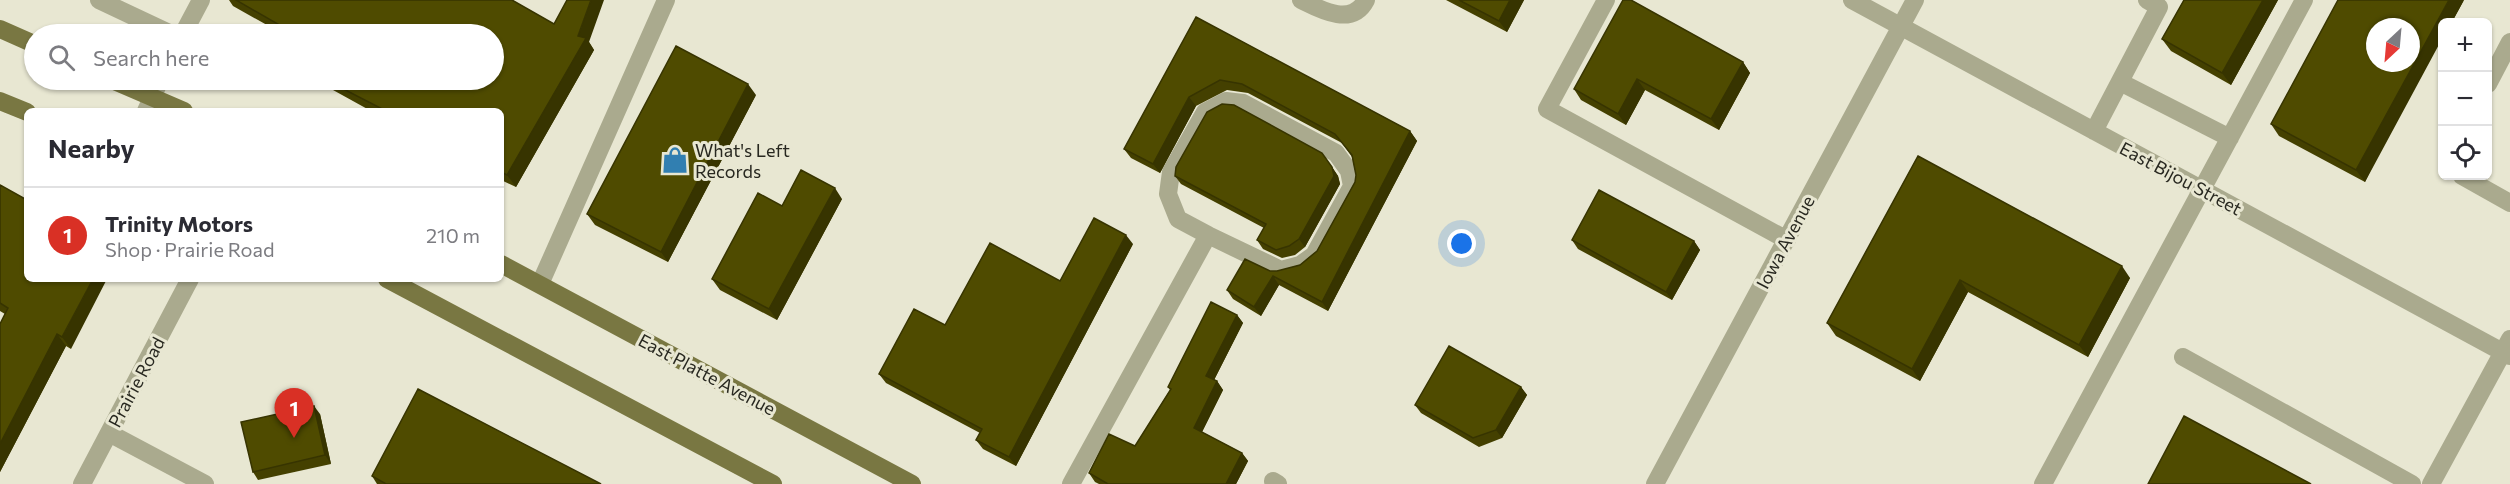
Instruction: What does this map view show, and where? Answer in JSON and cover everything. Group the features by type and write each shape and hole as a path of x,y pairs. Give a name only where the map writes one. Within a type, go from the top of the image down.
{"main road":[{"path":"0,28 24,39"},
{"path":"127,90 149,104 169,108"},
{"path":"0,101 24,111"},
{"name":"East Platte Avenue","path":"504,266 912,484"},
{"path":"393,282 773,484"}],"street":[{"path":"99,0 150,24"},
{"path":"188,24 201,0"},
{"path":"540,284 666,0"},
{"path":"1301,0 1321,10 1343,16 1364,3"},
{"path":"1606,0 1547,109 1787,240"},
{"name":"East Bijou Street","path":"1852,0 2202,190 2508,349"},
{"name":"Iowa Avenue","path":"1655,484 1915,0"},
{"path":"2094,131 2159,6 2147,0"},
{"path":"2043,484 2304,0"},
{"path":"2492,75 2510,42"},
{"path":"2120,82 2230,138"},
{"path":"149,104 155,90"},
{"path":"1226,101 1243,103 1336,153 1349,171 1352,186 1314,255 1300,265 1281,270 1208,235 1178,219 1168,194 1171,172 1205,112 1226,101"},
{"path":"2469,180 2510,203"},
{"path":"1071,484 1208,235"},
{"name":"Prairie Road","path":"82,484 188,282"},
{"path":"2431,484 2508,349"},
{"path":"2183,357 2412,484"},
{"path":"110,432 205,484"}],"building":[{"path":"236,0 512,0 554,24 567,0 591,0 578,36 586,38 507,175 504,174 504,108 380,108 345,90 504,90 504,24 278,24"},
{"path":"1459,0 1510,0 1499,21"},
{"path":"1623,0 1631,0 1743,62 1711,119 1637,79 1618,114 1574,89"},
{"path":"2184,0 2263,0 2222,73 2162,39"},
{"path":"2338,0 2449,0 2420,53 2420,18 2366,18 2366,72 2410,72 2356,170 2271,124"},
{"path":"1196,17 1410,131 1322,302 1273,276 1254,307 1227,290 1245,259 1270,271 1277,271 1300,265 1317,251 1355,182 1352,155 1335,134 1242,84 1220,80 1189,97 1153,164 1124,149"},
{"name":"What's Left Records","path":"676,46 748,84 661,252 587,214"},
{"path":"1222,104 1234,105 1322,153 1332,167 1334,176 1299,239 1289,246 1276,250 1257,240 1266,224 1175,176 1176,167 1207,112"},
{"path":"1918,156 2122,266 2079,345 1960,280 1912,369 1827,323"},
{"path":"801,170 835,188 769,309 712,279 758,193 782,206"},
{"path":"0,185 24,198 24,282 91,282 62,337 57,334 0,444 0,324 8,308 0,303"},
{"path":"1599,190 1694,241 1666,292 1572,240"},
{"path":"1094,218 1126,235 1009,457 976,440 982,429 879,374 914,309 945,325 990,243 1060,281"},
{"path":"1211,302 1237,315 1206,376 1217,381 1194,428 1242,453 1226,484 1108,484 1089,473 1109,434 1135,446 1171,389 1168,387"},
{"path":"1449,346 1521,387 1496,430 1473,438 1415,405"},
{"path":"418,389 601,484 386,484 372,476"},
{"path":"314,406 325,455 253,472 241,422"},
{"path":"2184,416 2311,484 2148,484"}],"place":[{"name":"What's Left Records","path":"675,160"},
{"name":"Trinity Motors","path":"294,438"}]}
